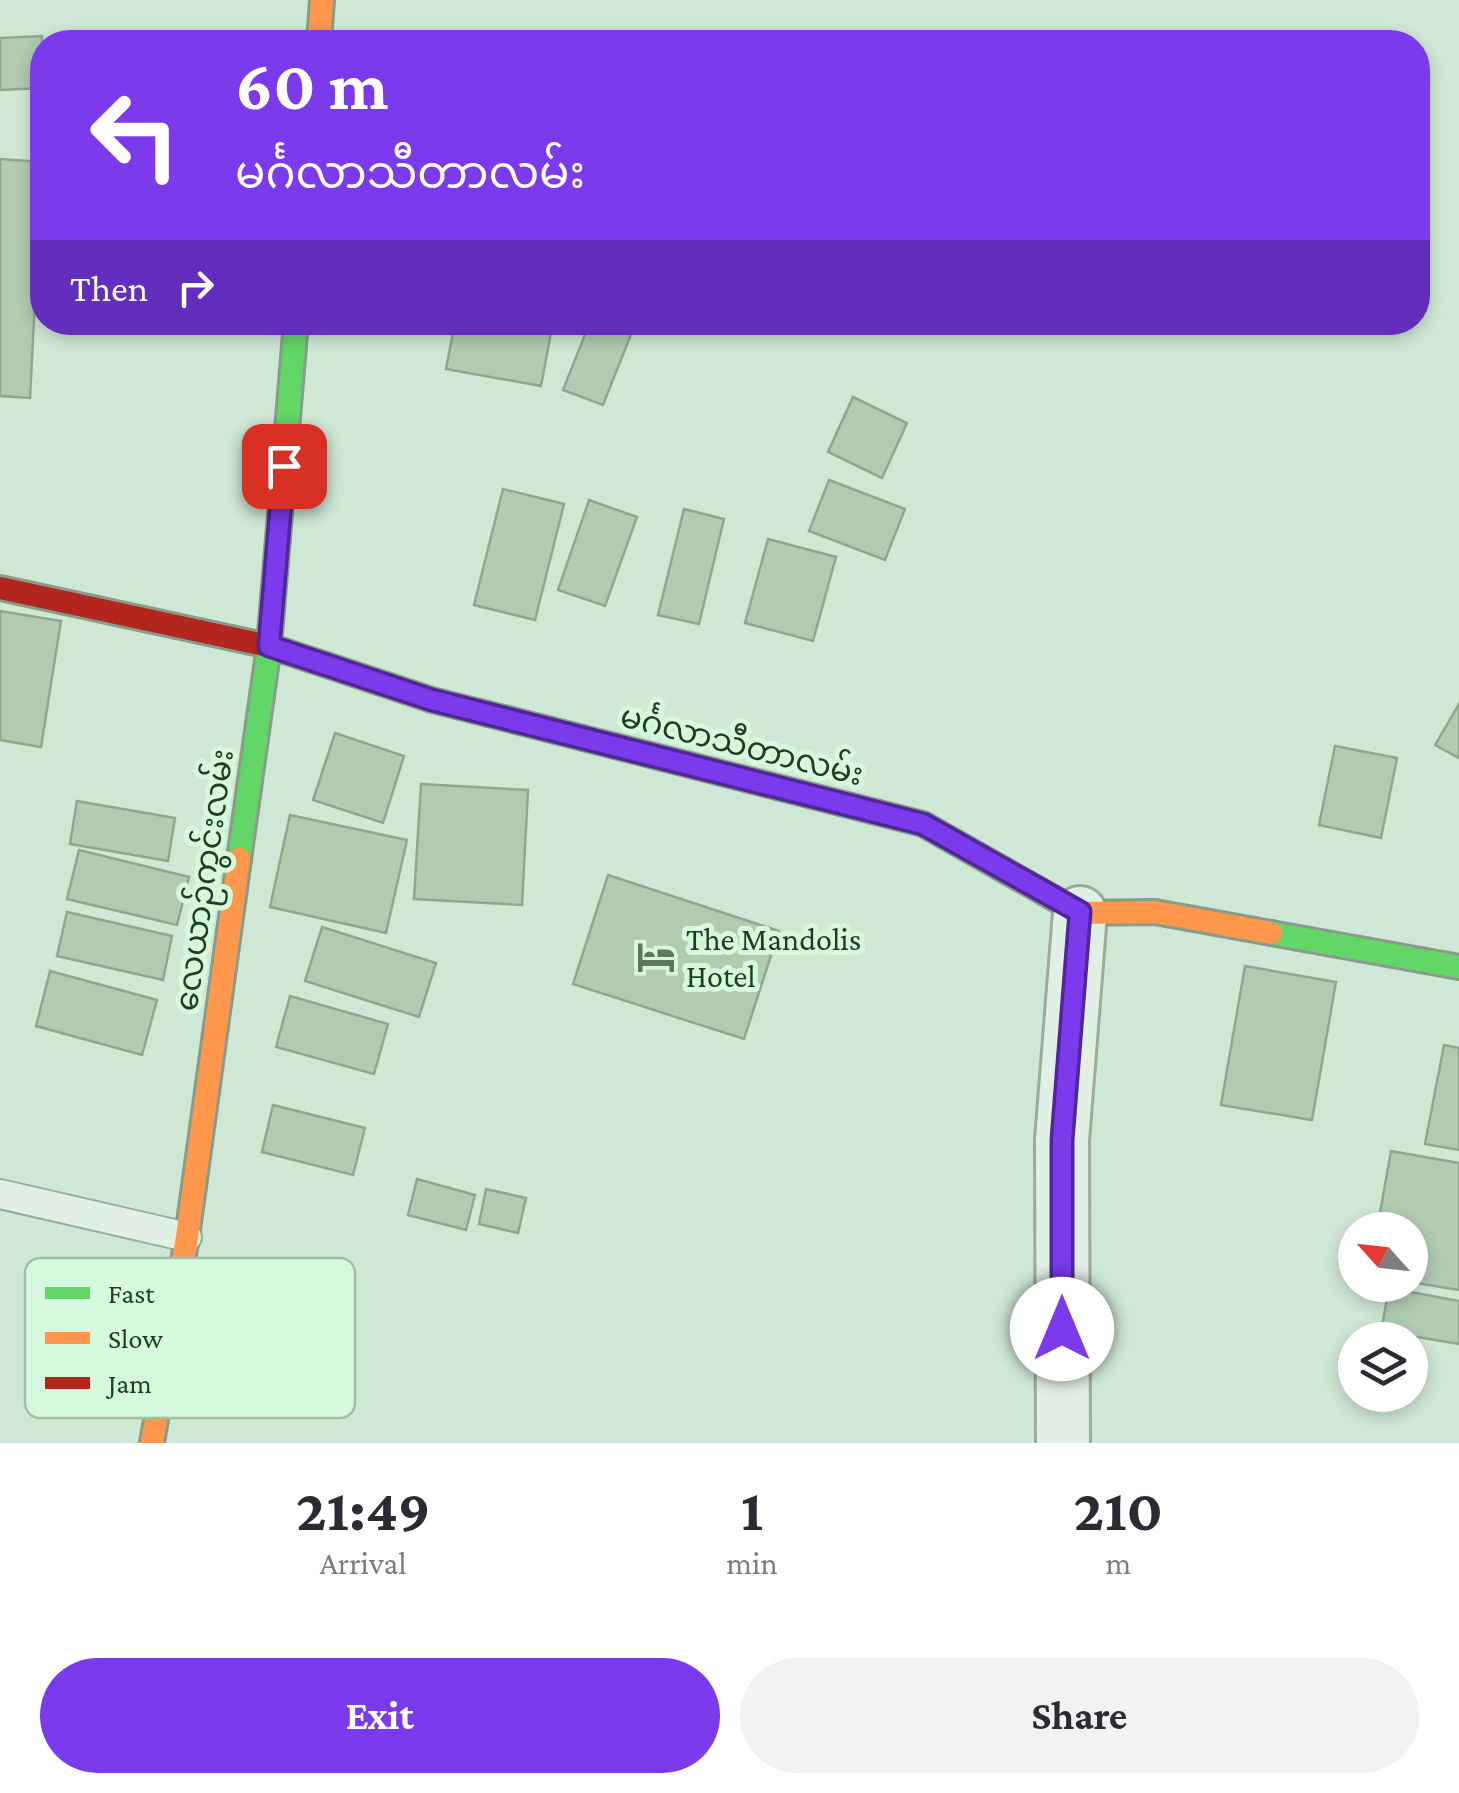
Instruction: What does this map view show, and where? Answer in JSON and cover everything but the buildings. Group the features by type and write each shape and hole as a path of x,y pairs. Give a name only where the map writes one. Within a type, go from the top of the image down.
{"street":[{"path":"320,30 322,0"},
{"name":"လေယာဉ်ကွင်းလမ်း","path":"183,1258 269,646 295,335"},
{"name":"မင်္ဂလာသီတာလမ်း","path":"0,588 269,646 432,700 923,824 1080,912 1155,912 1459,966"},
{"path":"1063,1443 1062,1140 1080,912"},
{"name":"လေယာဉ်ကွင်းလမ်း","path":"152,1443 156,1418"}],"lane":[{"path":"0,1194 187,1237"}],"traffic: fast":[{"path":"239,859 269,646 295,335"},
{"path":"1271,933 1459,967"}],"traffic: slow":[{"path":"320,30 322,0"},
{"path":"488,714 923,824 1080,913 1155,912 1271,933"},
{"path":"183,1258 239,859"},
{"path":"152,1443 156,1418"}],"traffic: jam":[{"path":"0,588 269,646 432,700 488,714"}],"place":[{"name":"The Mandolis Hotel","path":"656,957"}],"route":[{"path":"284,466 269,646 432,700 923,824 1080,912 1062,1140 1062,1329"}]}
